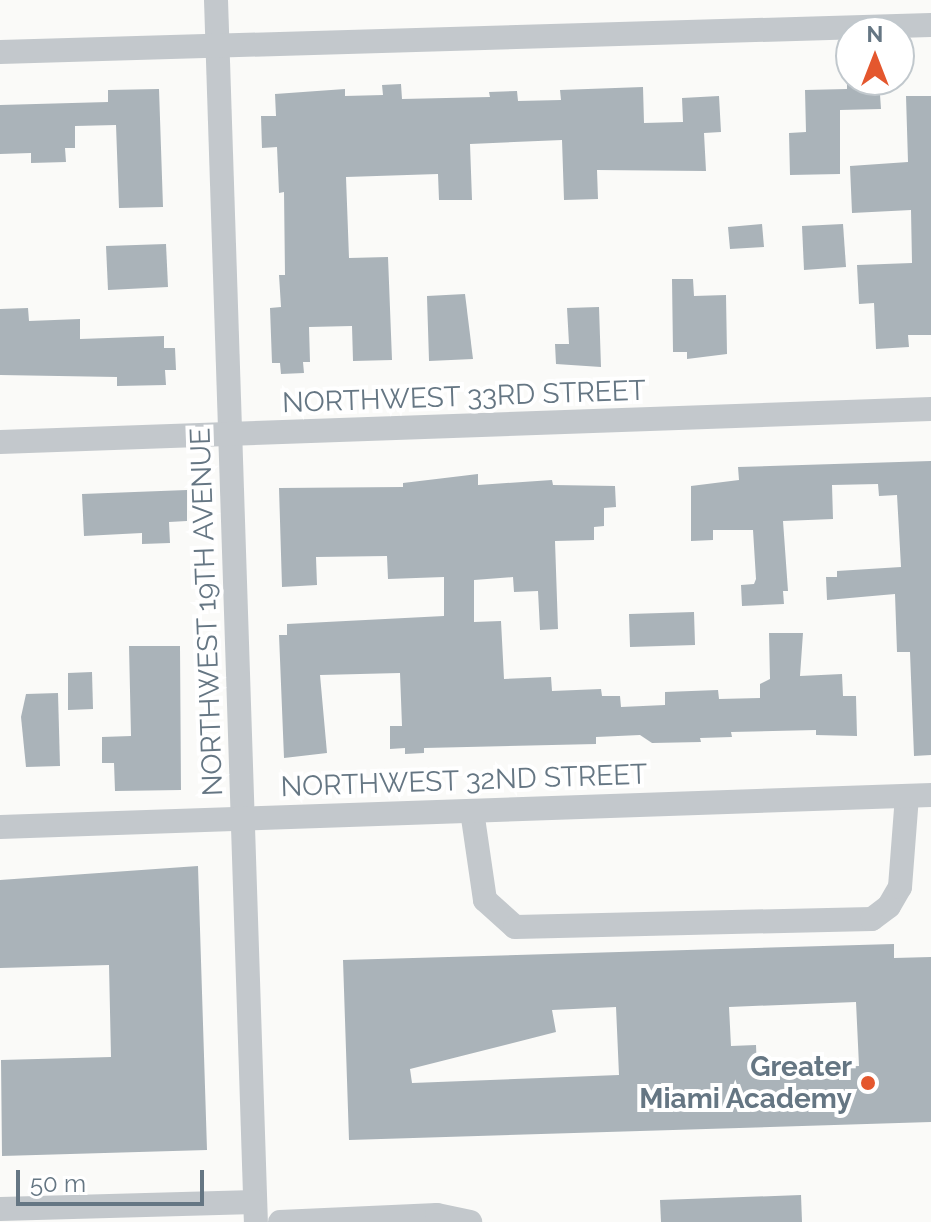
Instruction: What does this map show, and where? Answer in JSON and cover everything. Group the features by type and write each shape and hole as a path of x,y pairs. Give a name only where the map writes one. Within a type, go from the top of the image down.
{"street":[{"name":"NORTHWEST 19TH AVENUE","path":"216,0 256,1212"},
{"path":"0,52 931,25"},
{"name":"NORTHWEST 33RD STREET","path":"0,442 931,409"},
{"path":"472,811 485,900 515,927 856,920 872,919 889,906 900,887 919,796"},
{"name":"NORTHWEST 32ND STREET","path":"0,827 919,796"},
{"path":"0,1209 256,1212"},
{"path":"280,1222 437,1215 470,1222"}],"building":[{"path":"401,84 402,99 490,97 489,92 517,91 518,101 561,100 560,90 643,87 644,123 683,122 682,98 719,96 721,132 704,133 706,171 597,170 598,199 564,200 562,140 470,144 472,200 439,200 438,174 346,177 349,258 388,257 392,360 353,361 352,326 309,327 310,362 303,362 304,373 281,374 280,363 272,363 270,308 281,307 279,275 285,275 284,192 279,193 277,147 262,148 261,116 276,116 275,94 345,89 345,96 383,95 382,85"},
{"path":"159,89 163,207 119,208 116,125 75,126 75,148 65,148 66,162 31,163 31,153 0,154 0,105 108,102 108,90"},
{"path":"835,89 835,96 880,96 881,109 840,110 840,174 790,175 789,133 806,132 805,90"},
{"path":"906,96 931,96 931,335 908,335 909,347 876,349 874,303 859,304 857,265 912,263 911,210 852,213 850,166 908,162"},
{"path":"762,224 764,247 730,249 728,227"},
{"path":"843,224 846,267 804,270 802,226"},
{"path":"166,244 168,287 108,290 106,246"},
{"path":"672,279 693,279 694,296 726,295 727,354 687,359 687,352 673,352"},
{"path":"465,294 473,359 429,361 427,296"},
{"path":"599,307 601,367 556,364 555,344 569,344 567,308"},
{"path":"28,308 29,321 80,319 80,339 164,336 164,348 175,348 176,370 165,370 166,385 117,386 117,377 0,375 0,309"},
{"path":"931,461 931,755 914,756 910,652 897,652 895,594 827,600 826,577 837,577 837,571 901,567 897,495 879,496 878,484 832,485 833,519 783,521 788,591 783,591 784,604 742,606 741,585 754,584 756,579 753,530 713,530 713,540 691,541 691,486 739,480 738,467"},
{"path":"478,474 478,485 552,480 553,485 615,486 616,507 604,508 604,526 594,527 594,540 555,541 558,629 540,630 538,591 514,592 513,577 474,580 474,622 501,621 504,679 551,677 552,691 601,689 602,696 620,696 621,707 665,705 665,692 718,690 719,699 760,698 760,684 770,679 769,633 803,633 800,676 842,674 843,696 856,696 857,736 816,735 816,730 731,732 732,737 700,738 701,742 652,743 640,735 596,737 596,744 424,748 424,753 405,754 405,748 390,749 390,726 402,726 400,673 320,675 327,753 284,758 279,635 287,635 287,624 444,616 444,577 388,579 387,556 316,557 317,585 282,587 279,488 403,487 403,483"},
{"path":"187,490 187,521 169,522 170,543 142,544 142,533 84,536 82,494"},
{"path":"694,612 695,645 630,647 629,614"},
{"path":"129,646 180,646 181,790 115,791 114,763 102,763 102,737 131,736"},
{"path":"92,672 93,709 68,710 68,673"},
{"path":"58,693 60,766 26,767 21,717 26,694"},
{"path":"198,866 207,1150 2,1156 1,1060 111,1057 109,965 0,968 0,880"},
{"path":"894,944 894,958 931,957 931,1122 349,1140 343,960","holes":["856,1002 859,1066 757,1070 756,1045 731,1046 729,1007","616,1007 619,1075 412,1083 410,1069 556,1032 552,1010"]},
{"path":"801,1195 802,1222 661,1222 660,1200"}],"place":[{"name":"Greater Miami Academy","path":"868,1083"}]}
